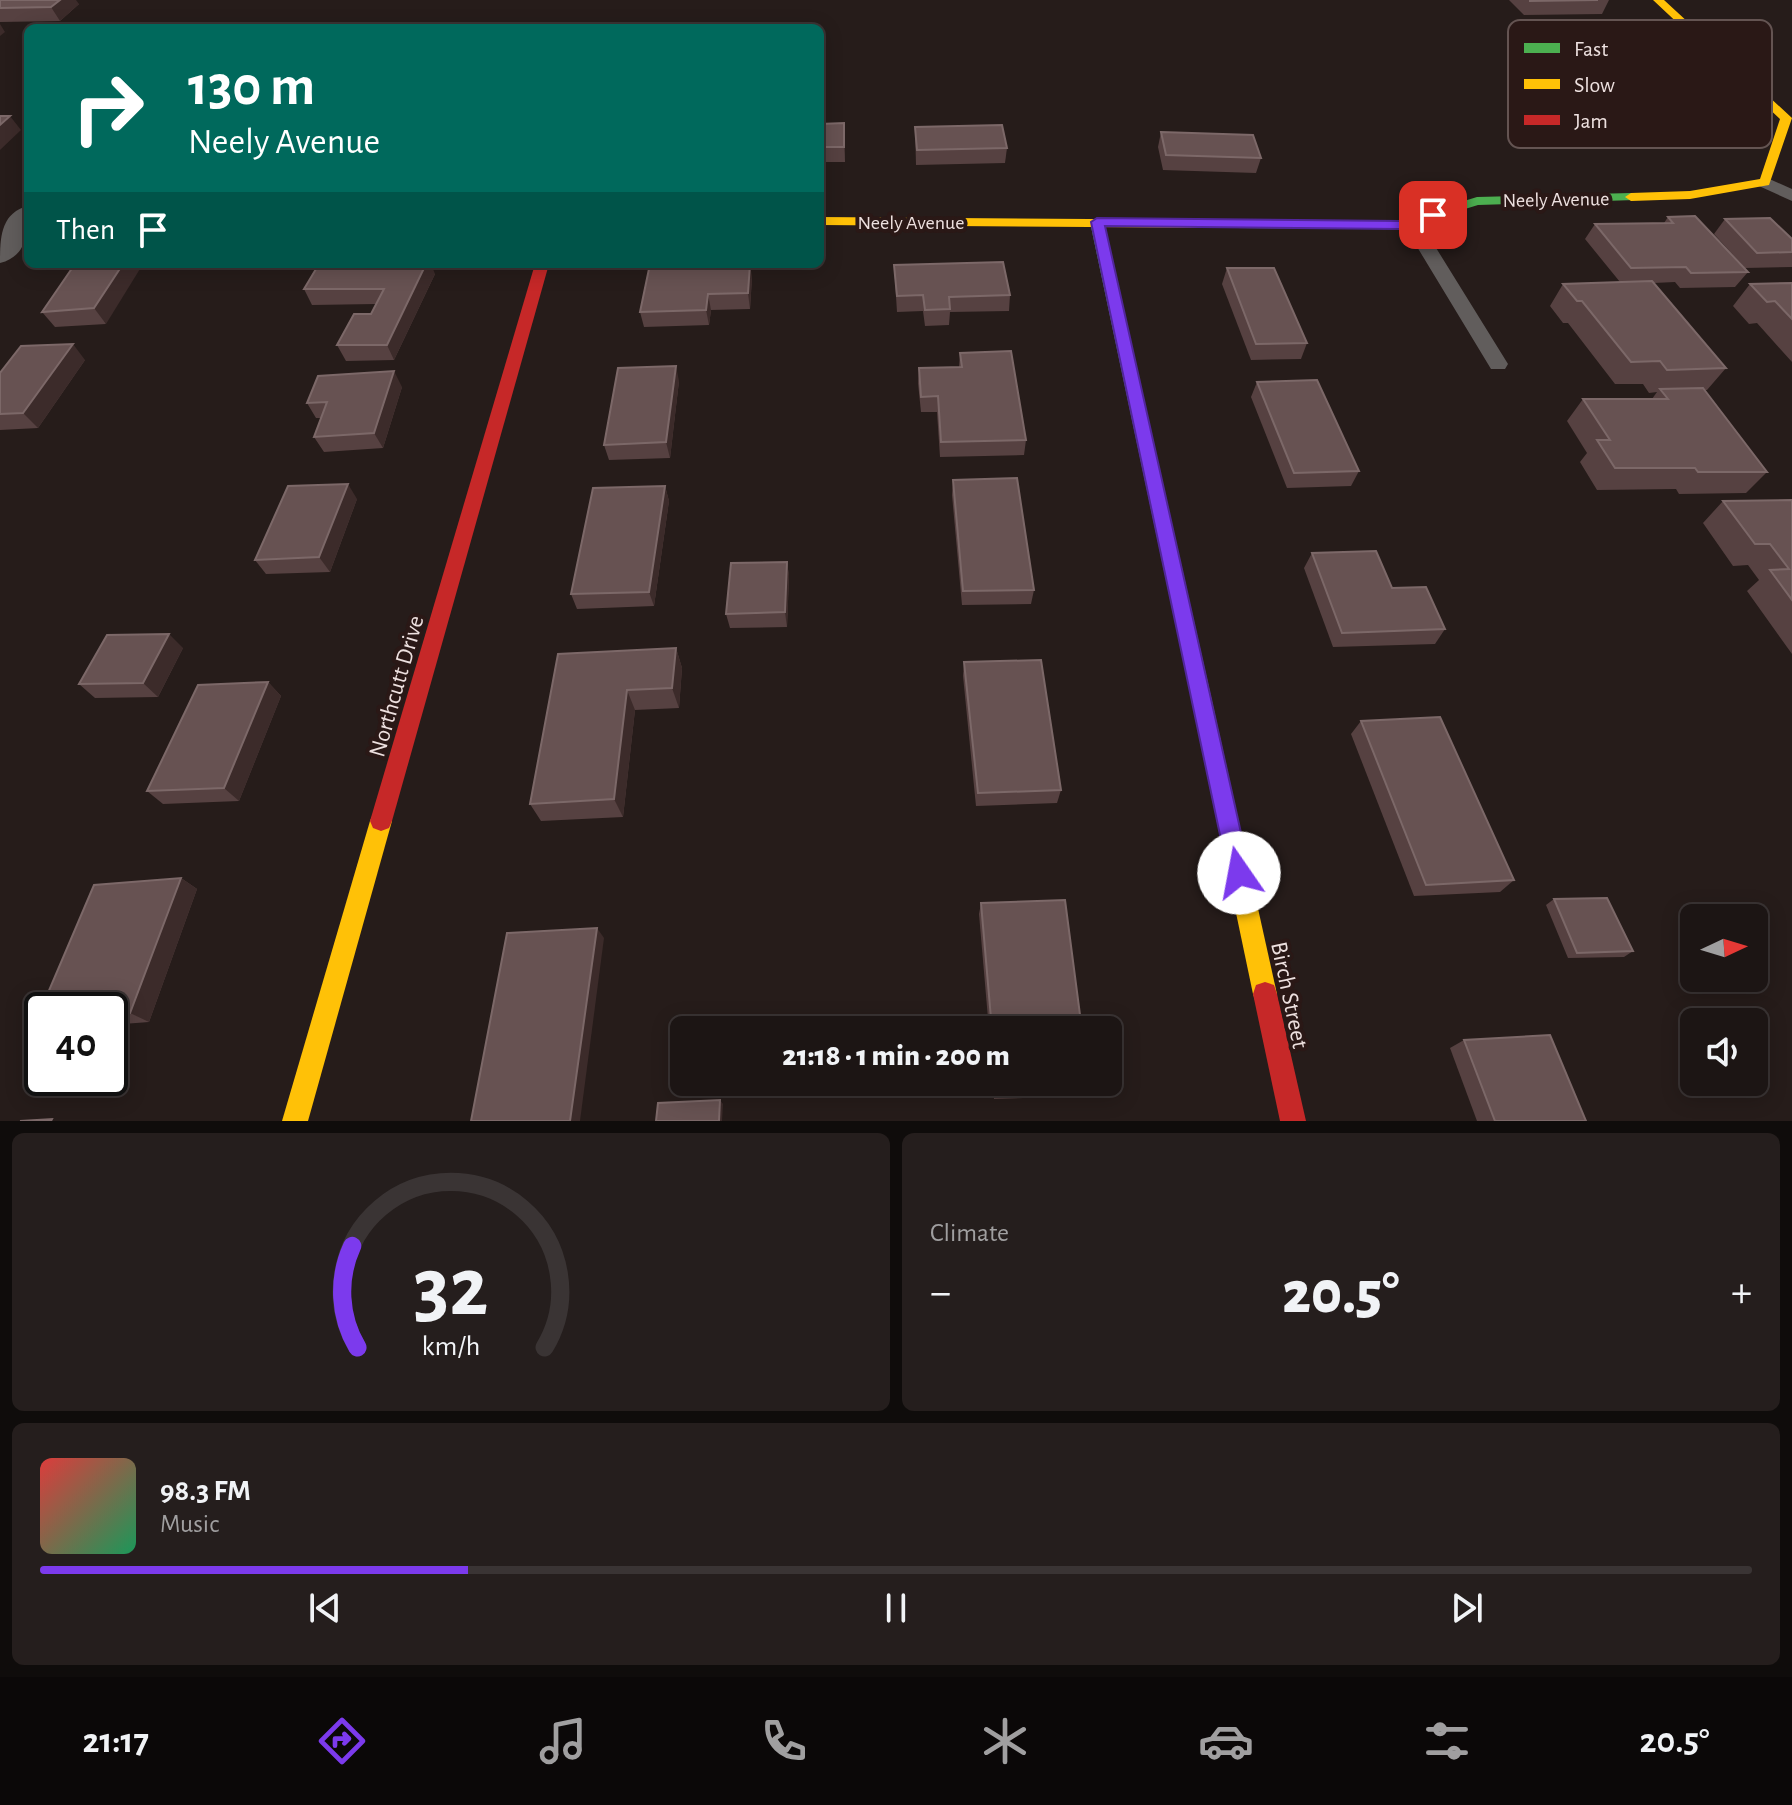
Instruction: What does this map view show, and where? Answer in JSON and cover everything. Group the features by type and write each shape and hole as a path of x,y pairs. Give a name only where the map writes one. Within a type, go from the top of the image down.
{"street":[{"path":"1658,0 1680,20"},
{"path":"1765,182 1786,118 1772,105"},
{"name":"Neely Avenue","path":"824,221 1400,225 1477,201 1690,195 1765,182"},
{"path":"0,213 24,215"},
{"path":"0,253 24,220"},
{"name":"Birch Street","path":"1097,222 1293,1121"},
{"name":"Northcutt Drive","path":"295,1121 541,268"}],"lane":[{"path":"1765,182 1792,196"},
{"path":"1411,222 1498,364"}],"building":[{"path":"0,0 60,0 51,7 0,8"},
{"path":"0,116 10,116 0,125"},
{"path":"844,123 844,147 824,147 824,124"},
{"path":"1002,125 1007,148 917,150 915,127"},
{"path":"1161,132 1253,135 1261,158 1166,155"},
{"path":"1695,216 1748,272 1691,273 1686,267 1631,268 1595,224 1673,223 1668,217"},
{"path":"1770,218 1792,239 1792,252 1757,253 1725,219"},
{"path":"1003,262 1010,295 949,297 950,309 925,310 923,295 897,296 894,265"},
{"path":"72,268 120,268 94,308 42,312"},
{"path":"317,268 424,268 387,345 337,345 354,314 371,314 384,289 304,289"},
{"path":"649,268 750,268 748,293 708,294 706,310 640,312"},
{"path":"1227,268 1274,268 1307,343 1256,344"},
{"path":"1652,281 1726,368 1667,370 1660,361 1631,362 1582,301 1577,301 1563,284"},
{"path":"1792,283 1792,319 1775,301 1767,302 1750,284"},
{"path":"73,344 23,413 0,414 0,373 21,346"},
{"path":"1011,351 1026,440 941,442 938,396 921,397 919,368 962,367 960,353"},
{"path":"676,366 666,442 604,445 618,368"},
{"path":"394,371 374,433 314,437 327,402 307,403 318,376"},
{"path":"1317,380 1359,471 1294,473 1257,382"},
{"path":"1703,388 1767,472 1615,468 1597,440 1610,440 1583,399 1668,399 1660,389"},
{"path":"1017,478 1034,590 963,591 953,480"},
{"path":"348,484 319,557 255,560 288,486"},
{"path":"665,486 649,592 571,594 593,488"},
{"path":"1792,500 1792,600 1770,570 1789,569 1770,544 1755,544 1723,501"},
{"path":"1376,551 1392,588 1426,587 1445,629 1342,633 1312,553"},
{"path":"787,562 785,612 726,614 731,563"},
{"path":"169,634 143,683 79,684 107,635"},
{"path":"676,648 672,688 627,690 614,799 530,804 558,654"},
{"path":"1041,660 1061,790 978,793 964,662"},
{"path":"268,682 224,788 147,791 198,685"},
{"path":"1440,717 1514,880 1426,885 1361,721"},
{"path":"181,878 130,1013 128,992 48,992 94,885"},
{"path":"1607,898 1633,951 1577,953 1554,899"},
{"path":"1065,900 1080,1016 991,1016 981,903"},
{"path":"597,928 570,1121 471,1121 507,933"},
{"path":"1550,1035 1586,1121 1495,1121 1464,1040"},
{"path":"720,1100 719,1121 656,1121 658,1103"}],"traffic: fast":[{"path":"1235,224 1400,225 1477,201 1631,197"},
{"path":"1097,222 1197,679"}],"traffic: slow":[{"path":"1658,0 1680,20"},
{"path":"1631,197 1690,195 1765,182 1786,118 1772,105"},
{"path":"824,221 1235,224"},
{"path":"1197,679 1265,994"},
{"path":"295,1121 381,821"}],"traffic: jam":[{"path":"381,821 541,268"},
{"path":"1265,994 1293,1121"}],"route":[{"path":"1239,873 1097,222 1400,225 1433,215"}]}
